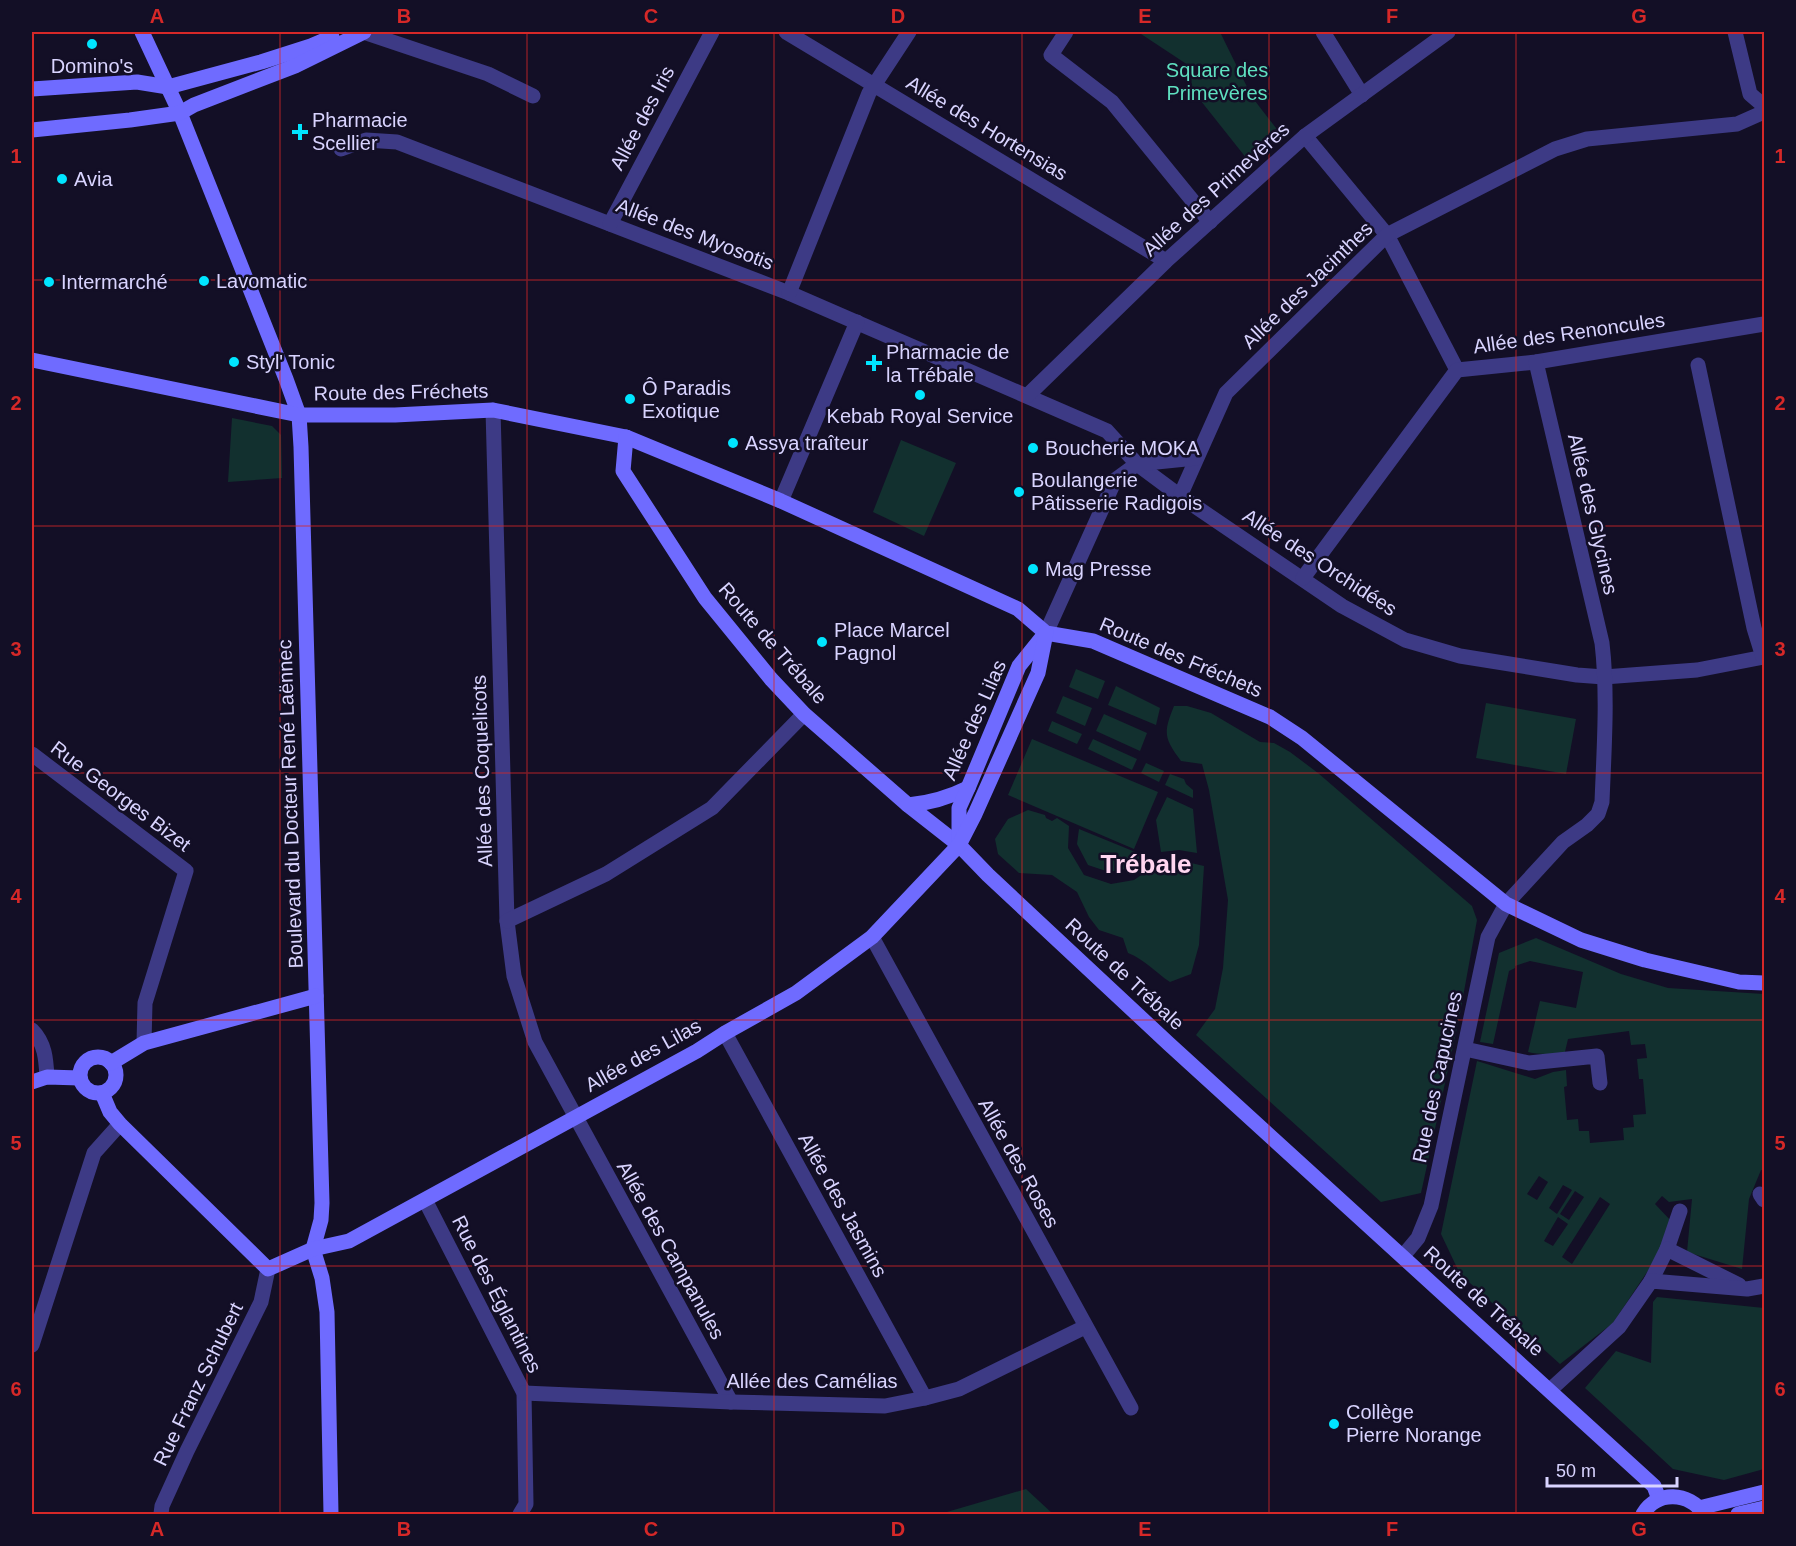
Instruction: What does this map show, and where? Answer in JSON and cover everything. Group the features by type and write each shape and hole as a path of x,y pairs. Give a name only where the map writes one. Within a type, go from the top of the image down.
{"street":[{"name":"Boulevard du Docteur René Laënnec","path":"142,32 180,113 299,415 322,1203 321,1220 313,1249"},
{"path":"32,89 137,82 168,87 261,62 345,32"},
{"path":"32,130 180,113 194,105 295,66 364,32 488,74 533,96"},
{"name":"Allée des Iris","path":"610,224 712,32"},
{"name":"Allée des Hortensias","path":"786,32 1166,261"},
{"path":"789,293 874,84 909,32"},
{"path":"1066,32 1051,55 1112,102 1210,222"},
{"path":"1323,32 1362,95"},
{"name":"Allée des Primevères","path":"1027,396 1166,261 1305,136 1448,32"},
{"path":"1735,32 1750,93 1764,106"},
{"name":"Allée des Jacinthes","path":"1180,496 1226,393 1387,235 1556,149 1587,140 1737,124 1764,112"},
{"path":"1305,136 1387,235 1457,370"},
{"name":"Allée des Myosotis","path":"341,149 366,140 397,142 789,293 1027,396"},
{"path":"781,501 857,322"},
{"name":"Allée des Renoncules","path":"1303,578 1457,370 1536,362 1764,324"},
{"name":"Route des Fréchets","path":"32,360 299,415 395,415 493,410 626,436 781,501 1018,609 1046,633 1093,641 1270,717 1302,738 1506,904 1581,940 1645,960 1740,982 1764,983"},
{"name":"Allée des Glycines","path":"1506,904 1563,842 1598,814 1602,802 1606,707 1602,643 1536,362"},
{"path":"1698,365 1754,628 1764,657"},
{"path":"1027,396 1107,431 1137,464"},
{"name":"Allée des Coquelicots","path":"493,410 507,921 514,976 535,1041 575,1118"},
{"name":"Route de Trébale","path":"626,436 624,471 705,598 771,679 804,714 908,805 959,845 987,875 1169,1044 1654,1486 1659,1499"},
{"path":"1046,633 1115,480 1137,464 1196,458"},
{"name":"Allée des Orchidées","path":"1137,464 1180,496 1342,606 1405,640 1460,656 1577,675 1604,677 1697,670 1764,657"},
{"name":"Allée des Lilas","path":"959,845 959,808 1019,666 1046,633"},
{"name":"Allée des Lilas","path":"268,1269 313,1249 349,1241 697,1051 796,993 872,937 959,845 1038,674 1046,633"},
{"path":"507,921 606,874 712,808 804,714"},
{"name":"Rue Georges Bizet","path":"32,754 186,872 145,1003 144,1043"},
{"path":"908,805 949,797 968,788"},
{"name":"Rue des Capucines","path":"1403,1256 1437,1212 1465,1049 1488,937 1506,904"},
{"name":"Allée des Roses","path":"872,937 1131,1408"},
{"path":"111,1063 144,1043 316,996"},
{"path":"32,1030 40,1038 45,1054 47,1077"},
{"name":"Allée des Jasmins","path":"725,1033 925,1398"},
{"path":"1465,1049 1529,1063 1597,1056 1600,1083"},
{"path":"102,1058 111,1063 116,1078 111,1088 102,1093 90,1091 82,1083 80,1078 82,1067 90,1059 102,1058"},
{"path":"32,1082 47,1077 80,1078"},
{"path":"102,1093 110,1112 120,1124 268,1269"},
{"name":"Allée des Campanules","path":"575,1118 731,1402"},
{"path":"32,1345 94,1153 120,1124"},
{"name":"Rue des Églantines","path":"425,1200 524,1393 526,1504 520,1515"},
{"path":"1550,1390 1619,1327 1651,1281 1667,1249 1680,1211"},
{"path":"313,1249 322,1278 327,1312 331,1515"},
{"path":"1667,1249 1747,1289"},
{"name":"Rue Franz Schubert","path":"161,1515 162,1506 187,1451 261,1302 268,1269"},
{"path":"1651,1281 1747,1289 1764,1286"},
{"name":"Allée des Camélias","path":"524,1393 885,1406 959,1389 1085,1327"},
{"path":"1643,1515 1653,1502 1659,1499 1678,1496 1691,1501 1701,1511 1764,1492"},
{"path":"1738,1515 1764,1508"}],"green space":[{"name":"Square des Primevères","path":"1138,32 1220,32 1252,97 1279,132 1247,159 1193,91 1188,65"},
{"path":"232,418 272,426 281,435 282,478 228,482"},
{"path":"901,440 956,463 924,536 873,512"},
{"path":"1076,669 1105,681 1098,699 1069,687"},
{"path":"1116,686 1160,708 1156,725 1108,705"},
{"path":"1063,696 1092,708 1085,726 1056,713"},
{"path":"1486,703 1576,719 1566,774 1476,758"},
{"path":"1174,706 1187,706 1211,713 1260,742 1274,743 1290,752 1318,773 1472,906 1477,920 1459,1019 1421,1193 1381,1202 1196,1035 1215,1009 1223,968 1228,900 1209,790 1202,764 1181,761 1168,741 1168,723"},
{"path":"1104,714 1147,733 1140,751 1096,731"},
{"path":"1052,721 1082,734 1077,744 1048,731"},
{"path":"1032,739 1158,792 1134,849 1008,795"},
{"path":"1093,739 1137,759 1132,770 1088,749"},
{"path":"1146,763 1164,771 1159,782 1141,773"},
{"path":"1170,774 1184,779 1193,790 1193,798 1165,785"},
{"path":"1167,797 1193,809 1197,853 1179,850 1161,852 1156,820"},
{"path":"1028,810 1045,815 1052,821 1057,818 1069,826 1068,848 1084,875 1111,884 1134,880 1150,869 1178,860 1204,866 1199,945 1191,974 1170,982 1128,953 1123,938 1099,930 1089,917 1077,892 1052,875 1019,873 998,854 995,839 1008,819"},
{"path":"1079,829 1150,858 1130,868 1109,872 1088,865 1077,844"},
{"path":"1536,938 1621,974 1668,988 1764,994 1764,1170 1761,1170 1749,1199 1742,1269 1687,1252 1692,1199 1669,1202 1662,1196 1655,1204 1673,1223 1661,1251 1613,1323 1560,1364 1460,1274 1441,1234 1477,1061 1535,1079 1566,1070 1567,1086 1564,1087 1567,1120 1578,1119 1579,1131 1589,1131 1590,1143 1624,1140 1623,1128 1634,1127 1633,1115 1646,1114 1643,1079 1639,1079 1637,1059 1647,1058 1645,1044 1631,1045 1629,1031 1568,1039 1564,1056 1528,1052 1540,1001 1576,1008 1583,972 1530,961 1515,966 1509,971 1493,1044 1480,1042 1499,953","holes":["1539,1176 1548,1182 1537,1200 1527,1194","1563,1185 1572,1190 1557,1214 1549,1208","1575,1191 1584,1197 1569,1220 1560,1214","1600,1197 1610,1204 1572,1264 1562,1257","1558,1217 1568,1224 1553,1246 1544,1241"]},
{"path":"1657,1297 1764,1308 1764,1469 1724,1480 1673,1469 1585,1388 1616,1351 1651,1363 1653,1302"},
{"path":"1026,1489 1053,1514 940,1514"}],"place":[{"name":"Domino's","path":"92,44"},
{"name":"Pharmacie Scellier","path":"300,132"},
{"name":"Avia","path":"62,179"},
{"name":"Lavomatic","path":"204,281"},
{"name":"Intermarché","path":"49,282"},
{"name":"Styl' Tonic","path":"234,362"},
{"name":"Pharmacie de la Trébale","path":"874,363"},
{"name":"Kebab Royal Service","path":"920,395"},
{"name":"Ô Paradis Exotique","path":"630,399"},
{"name":"Assya traîteur","path":"733,443"},
{"name":"Boucherie MOKA","path":"1033,448"},
{"name":"Boulangerie Pâtisserie Radigois","path":"1019,492"},
{"name":"Mag Presse","path":"1033,569"},
{"name":"Place Marcel Pagnol","path":"822,642"},
{"name":"Collège Pierre Norange","path":"1334,1424"}],"district":[{"name":"Trébale","path":"1146,864"}]}
